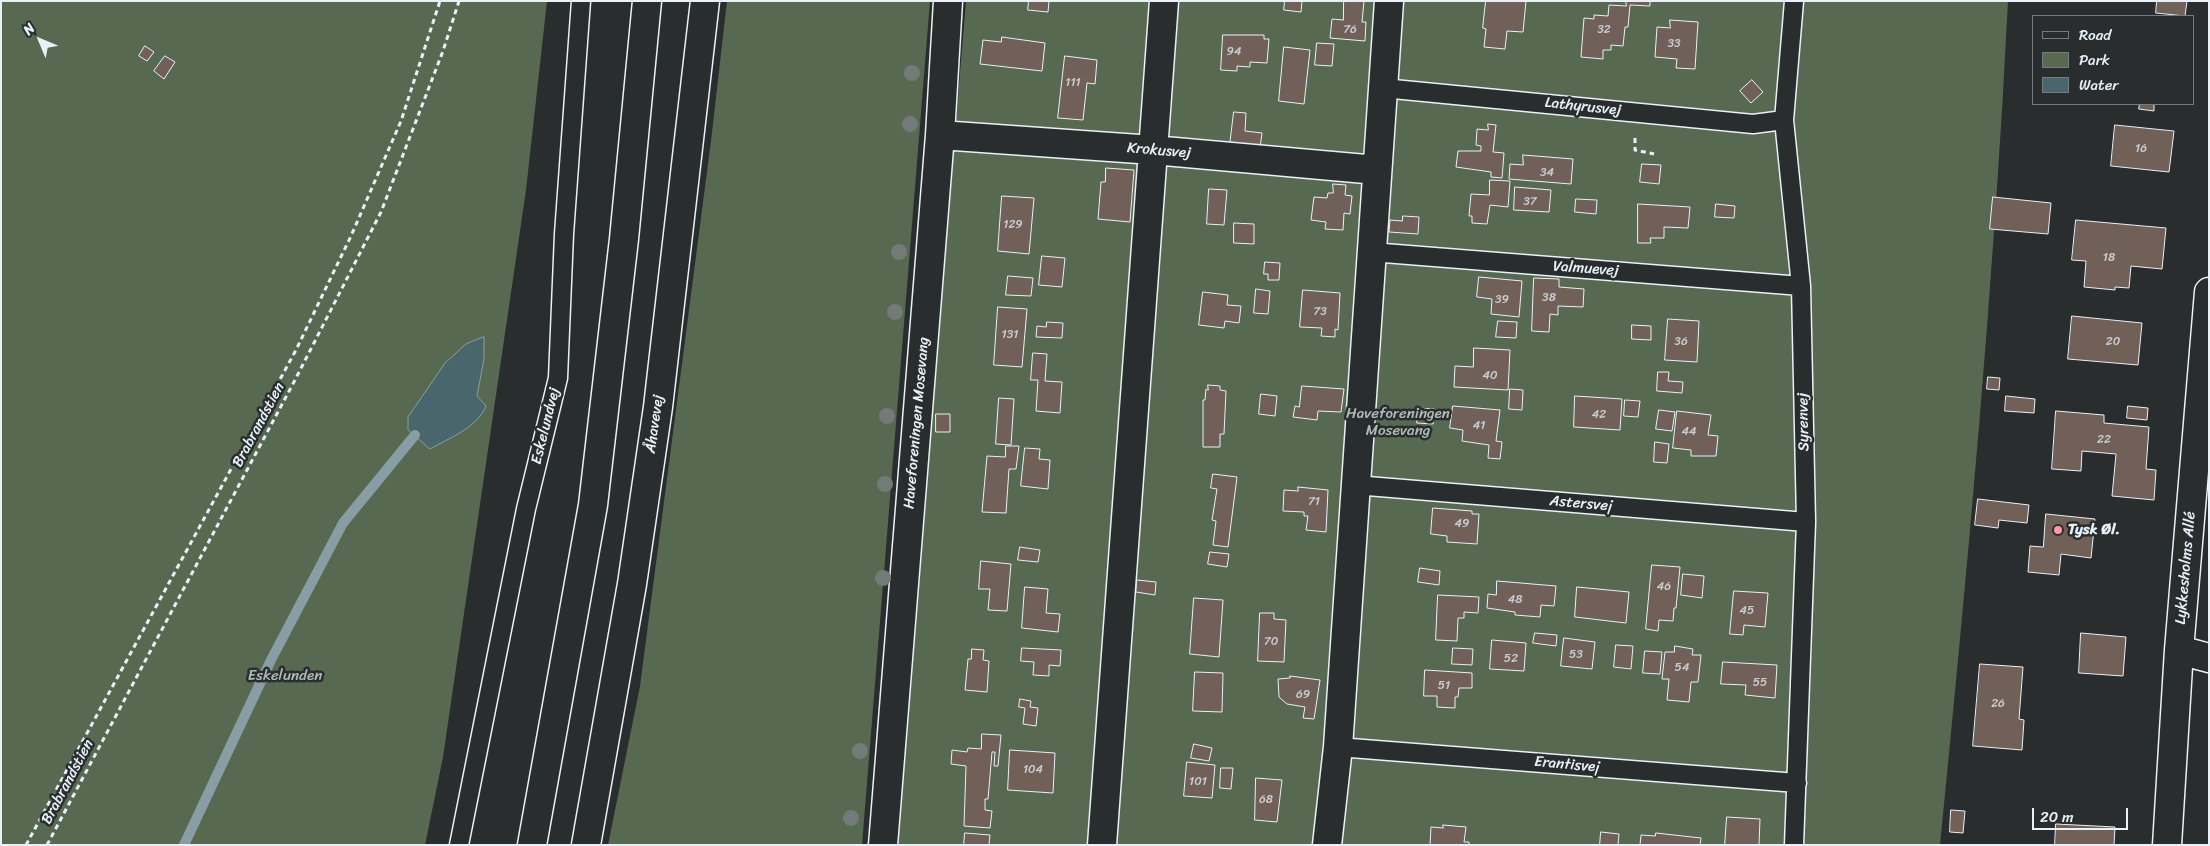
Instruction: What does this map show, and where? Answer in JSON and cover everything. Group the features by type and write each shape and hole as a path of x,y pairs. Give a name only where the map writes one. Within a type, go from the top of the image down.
{"street":[{"path":"532,845 593,505 624,238 646,1"},
{"path":"677,249 689,1"},
{"name":"Åhavevej","path":"586,845 632,584 658,407 704,1"},
{"name":"Haveforeningen Mosevang","path":"883,845 940,135 948,1"},
{"path":"1102,845 1164,1"},
{"path":"1327,845 1338,747 1389,1"},
{"name":"Krokusvej","path":"940,135 1153,150 1377,170"},
{"name":"Lykkesholms Allé","path":"2167,845 2179,650 2209,292"},
{"path":"2179,650 2209,658"}],"lane":[{"name":"Eskelundvej","path":"459,845 526,509 558,378 564,234 581,1"},
{"name":"Syrenvej","path":"1794,1 1784,120 1801,286 1806,522 1794,845"},
{"name":"Lathyrusvej","path":"1383,88 1753,124 1784,120"},
{"name":"Valmuevej","path":"1371,252 1801,286"},
{"name":"Astersvej","path":"1355,486 1806,522"},
{"name":"Erantisvej","path":"1338,747 1797,784"}],"path":[{"path":"26,845 296,350 351,236 401,121 440,1"},
{"name":"Brabrandstien","path":"47,845 291,389 382,212 436,70 459,1"}],"green space":[{"name":"Eskelunden","path":"1,1 547,1 526,190 443,757 425,845 1,845"},
{"path":"727,1 930,1 862,845 608,845 640,686 711,141"},
{"name":"Haveforeningen Mosevang","path":"966,1 2008,1 1988,318 1940,845 896,845"}],"water":[{"path":"484,337 484,359 477,396 486,406 482,414 469,426 430,449 408,430 408,417 445,363 466,344"}],"building":[{"path":"1029,1 1049,1 1048,12 1028,10"},
{"path":"1285,1 1302,1 1301,12 1284,10"},
{"path":"1344,1 1364,1 1362,22 1366,22 1365,41 1330,38 1332,19 1343,20"},
{"path":"1486,1 1526,1 1523,32 1507,31 1505,49 1484,47 1486,29 1483,28"},
{"path":"1626,1 1650,1 1650,6 1630,5 1628,27 1625,27 1623,46 1611,45 1611,50 1603,50 1603,59 1581,57 1584,18 1594,19 1594,15 1608,16 1609,5 1626,6"},
{"path":"2157,1 2187,1 2185,15 2156,13"},
{"path":"1670,20 1698,22 1695,69 1676,68 1677,59 1655,57 1657,27 1670,28"},
{"path":"1223,35 1264,35 1264,39 1269,39 1267,63 1250,62 1250,67 1237,66 1237,71 1221,70"},
{"path":"1002,37 1045,43 1042,71 980,64 983,40 1001,42"},
{"path":"1317,43 1334,44 1332,66 1315,65"},
{"path":"145,46 154,52 147,61 139,56"},
{"path":"1284,47 1310,50 1304,104 1279,101"},
{"path":"165,56 175,62 164,79 154,71"},
{"path":"1065,56 1097,60 1095,84 1087,83 1083,120 1058,118"},
{"path":"1752,80 1763,92 1751,103 1740,91"},
{"path":"2140,105 2154,105 2154,111 2139,109"},
{"path":"1234,112 1246,113 1245,131 1262,133 1260,148 1230,145"},
{"path":"1488,124 1496,125 1493,152 1504,153 1502,178 1491,177 1491,172 1456,167 1458,151 1481,151 1481,146 1476,145 1477,129 1488,130"},
{"path":"2115,125 2174,131 2169,172 2111,166"},
{"path":"1523,155 1573,159 1571,184 1509,179 1510,164 1523,165"},
{"path":"1642,164 1661,165 1659,184 1640,182"},
{"path":"1106,168 1134,170 1130,222 1098,219 1101,182 1105,182"},
{"path":"1490,180 1510,181 1508,207 1490,205 1487,224 1472,223 1472,216 1469,216 1471,194 1489,195"},
{"path":"1333,184 1346,185 1345,195 1352,196 1350,214 1344,213 1343,230 1325,229 1326,222 1311,220 1314,197 1327,198 1328,193 1333,193"},
{"path":"1515,187 1551,190 1549,212 1514,210"},
{"path":"1209,189 1227,190 1224,225 1207,224"},
{"path":"1002,196 1034,198 1029,254 998,251"},
{"path":"1993,197 2051,203 2048,234 1990,229"},
{"path":"1576,199 1597,200 1596,214 1575,212"},
{"path":"1638,204 1690,207 1688,228 1664,227 1664,238 1650,238 1651,243 1638,243"},
{"path":"1716,204 1735,206 1734,218 1715,217"},
{"path":"1403,216 1419,217 1418,234 1389,232 1390,220 1402,221"},
{"path":"2076,220 2166,228 2162,269 2131,266 2129,288 2115,287 2115,290 2084,287 2086,261 2072,260"},
{"path":"1234,223 1254,224 1254,244 1234,243"},
{"path":"1042,256 1065,258 1062,287 1039,285"},
{"path":"1265,262 1280,263 1279,280 1268,280 1268,274 1264,274"},
{"path":"1008,276 1033,278 1031,296 1006,295"},
{"path":"1479,277 1522,281 1519,317 1491,314 1492,299 1477,297"},
{"path":"1534,278 1559,279 1559,287 1584,289 1583,307 1558,306 1558,315 1550,314 1549,332 1532,331"},
{"path":"1256,289 1270,291 1268,314 1254,313"},
{"path":"1303,290 1340,293 1338,330 1335,329 1335,337 1321,336 1322,328 1300,327"},
{"path":"1203,292 1228,295 1227,305 1241,306 1239,323 1225,321 1224,328 1199,325"},
{"path":"998,307 1027,309 1022,367 994,365"},
{"path":"2072,316 2142,323 2138,365 2068,359"},
{"path":"1668,319 1699,321 1697,362 1665,360"},
{"path":"1498,321 1517,322 1516,338 1496,337"},
{"path":"1047,322 1063,323 1062,338 1036,337 1037,326 1046,327"},
{"path":"1632,325 1651,326 1651,340 1632,339"},
{"path":"1474,348 1510,350 1508,390 1454,387 1455,366 1473,367"},
{"path":"1033,353 1047,354 1045,381 1062,382 1060,413 1036,411 1038,380 1031,380"},
{"path":"1658,372 1669,372 1668,381 1683,382 1682,393 1657,391"},
{"path":"1988,377 2000,378 1999,390 1987,389"},
{"path":"1208,385 1220,386 1220,390 1226,391 1224,434 1220,434 1220,447 1203,447 1203,400 1205,400"},
{"path":"1302,386 1344,389 1341,412 1318,411 1317,420 1293,417 1295,406 1299,407"},
{"path":"1510,389 1523,390 1522,410 1509,409"},
{"path":"1261,394 1277,396 1275,416 1259,414"},
{"path":"1575,396 1622,399 1620,430 1574,427"},
{"path":"2006,396 2035,399 2034,413 2005,411"},
{"path":"999,398 1014,399 1011,445 996,444"},
{"path":"1625,400 1640,401 1638,417 1624,416"},
{"path":"1453,406 1500,410 1496,441 1502,442 1500,459 1488,458 1489,445 1462,441 1463,430 1450,428"},
{"path":"2128,406 2148,408 2147,420 2127,418"},
{"path":"1418,408 1434,409 1433,424 1417,423"},
{"path":"1659,410 1675,412 1672,431 1656,429"},
{"path":"1677,411 1711,415 1708,435 1718,436 1716,456 1691,456 1691,450 1673,448"},
{"path":"2056,411 2104,415 2104,423 2149,427 2146,469 2156,470 2154,500 2112,496 2116,454 2082,451 2081,471 2052,469"},
{"path":"936,414 950,414 950,432 936,432"},
{"path":"1655,442 1669,444 1667,463 1654,462"},
{"path":"1006,446 1019,446 1016,469 1009,469 1006,513 982,512 987,456 1005,457"},
{"path":"1025,448 1040,449 1039,459 1050,460 1048,489 1021,486"},
{"path":"1213,474 1237,477 1228,547 1213,545 1216,521 1212,520 1217,489 1211,488"},
{"path":"1298,487 1328,490 1326,532 1306,530 1308,516 1304,516 1304,512 1283,511 1284,490 1298,491"},
{"path":"1978,499 2029,505 2027,523 1999,520 1998,528 1975,525"},
{"path":"1433,508 1472,511 1472,514 1479,514 1477,544 1447,542 1447,536 1431,534"},
{"path":"2046,514 2095,519 2091,558 2061,554 2059,575 2028,572 2030,546 2043,547"},
{"path":"1020,547 1040,550 1038,562 1018,560"},
{"path":"1210,552 1229,554 1227,567 1208,564"},
{"path":"981,561 1011,564 1007,611 988,610 990,589 979,589"},
{"path":"1652,565 1680,567 1673,621 1659,620 1658,631 1646,629"},
{"path":"1420,568 1440,571 1439,585 1418,582"},
{"path":"1683,574 1704,576 1702,598 1681,595"},
{"path":"1137,580 1156,582 1155,595 1136,592"},
{"path":"1497,581 1556,586 1554,606 1541,605 1540,617 1515,615 1515,612 1487,608 1488,594 1496,595"},
{"path":"1025,587 1048,589 1046,613 1060,614 1058,632 1022,628"},
{"path":"1577,587 1629,592 1626,623 1575,617"},
{"path":"1734,591 1768,593 1765,627 1744,625 1743,635 1730,634"},
{"path":"1438,595 1479,597 1478,613 1464,612 1464,618 1458,618 1457,641 1436,640"},
{"path":"1194,598 1223,600 1219,657 1190,654"},
{"path":"1260,613 1274,613 1274,619 1286,620 1284,662 1258,661"},
{"path":"1535,633 1557,635 1556,646 1533,643"},
{"path":"2081,633 2126,637 2123,676 2079,673"},
{"path":"1564,638 1595,642 1592,669 1561,666"},
{"path":"1492,640 1526,643 1524,671 1490,669"},
{"path":"1616,645 1633,646 1631,669 1614,667"},
{"path":"1675,646 1693,649 1692,655 1701,655 1698,682 1691,682 1689,702 1667,700 1669,679 1662,679 1665,652 1674,652"},
{"path":"1022,648 1061,650 1060,666 1049,665 1049,676 1033,675 1034,662 1021,661"},
{"path":"1453,648 1473,649 1472,665 1452,664"},
{"path":"972,649 984,650 983,660 989,661 987,692 965,690 968,659 971,659"},
{"path":"1645,651 1662,652 1660,674 1643,673"},
{"path":"1723,662 1777,665 1775,698 1745,695 1746,685 1721,684"},
{"path":"1980,664 2023,667 2019,719 2024,720 2022,750 1973,746"},
{"path":"1425,670 1472,673 1472,688 1459,688 1458,697 1455,697 1455,708 1437,707 1437,696 1424,696"},
{"path":"1195,672 1223,673 1222,712 1193,711"},
{"path":"1290,676 1320,680 1314,719 1303,718 1305,707 1287,704 1279,697 1278,679 1290,678"},
{"path":"1020,699 1031,701 1030,707 1038,708 1036,726 1023,724 1025,708 1019,707"},
{"path":"982,734 1001,735 998,766 994,766 995,752 992,752 988,799 985,799 985,810 992,811 990,828 964,826 966,766 951,764 952,750 967,752 968,748 981,749"},
{"path":"1194,744 1212,748 1209,761 1191,758"},
{"path":"1010,750 1055,753 1053,793 1008,790"},
{"path":"1187,762 1215,765 1212,798 1184,796"},
{"path":"1221,768 1233,768 1231,789 1220,788"},
{"path":"1256,778 1282,780 1277,822 1255,820"},
{"path":"1951,810 1965,811 1963,833 1950,832"},
{"path":"1727,817 1760,819 1759,845 1725,845"},
{"path":"2056,824 2115,827 2114,845 2055,845"},
{"path":"1443,825 1466,827 1464,842 1469,842 1469,845 1430,845 1431,827 1443,828"},
{"path":"1601,832 1619,834 1618,845 1600,845"},
{"path":"965,833 990,835 989,844 991,845 964,845"},
{"path":"1656,833 1701,838 1700,845 1640,845 1641,835 1655,836"}],"waterway":[{"path":"184,845 271,660 343,523 415,435"}],"place":[{"name":"Tysk Øl.","path":"2058,530"}]}
